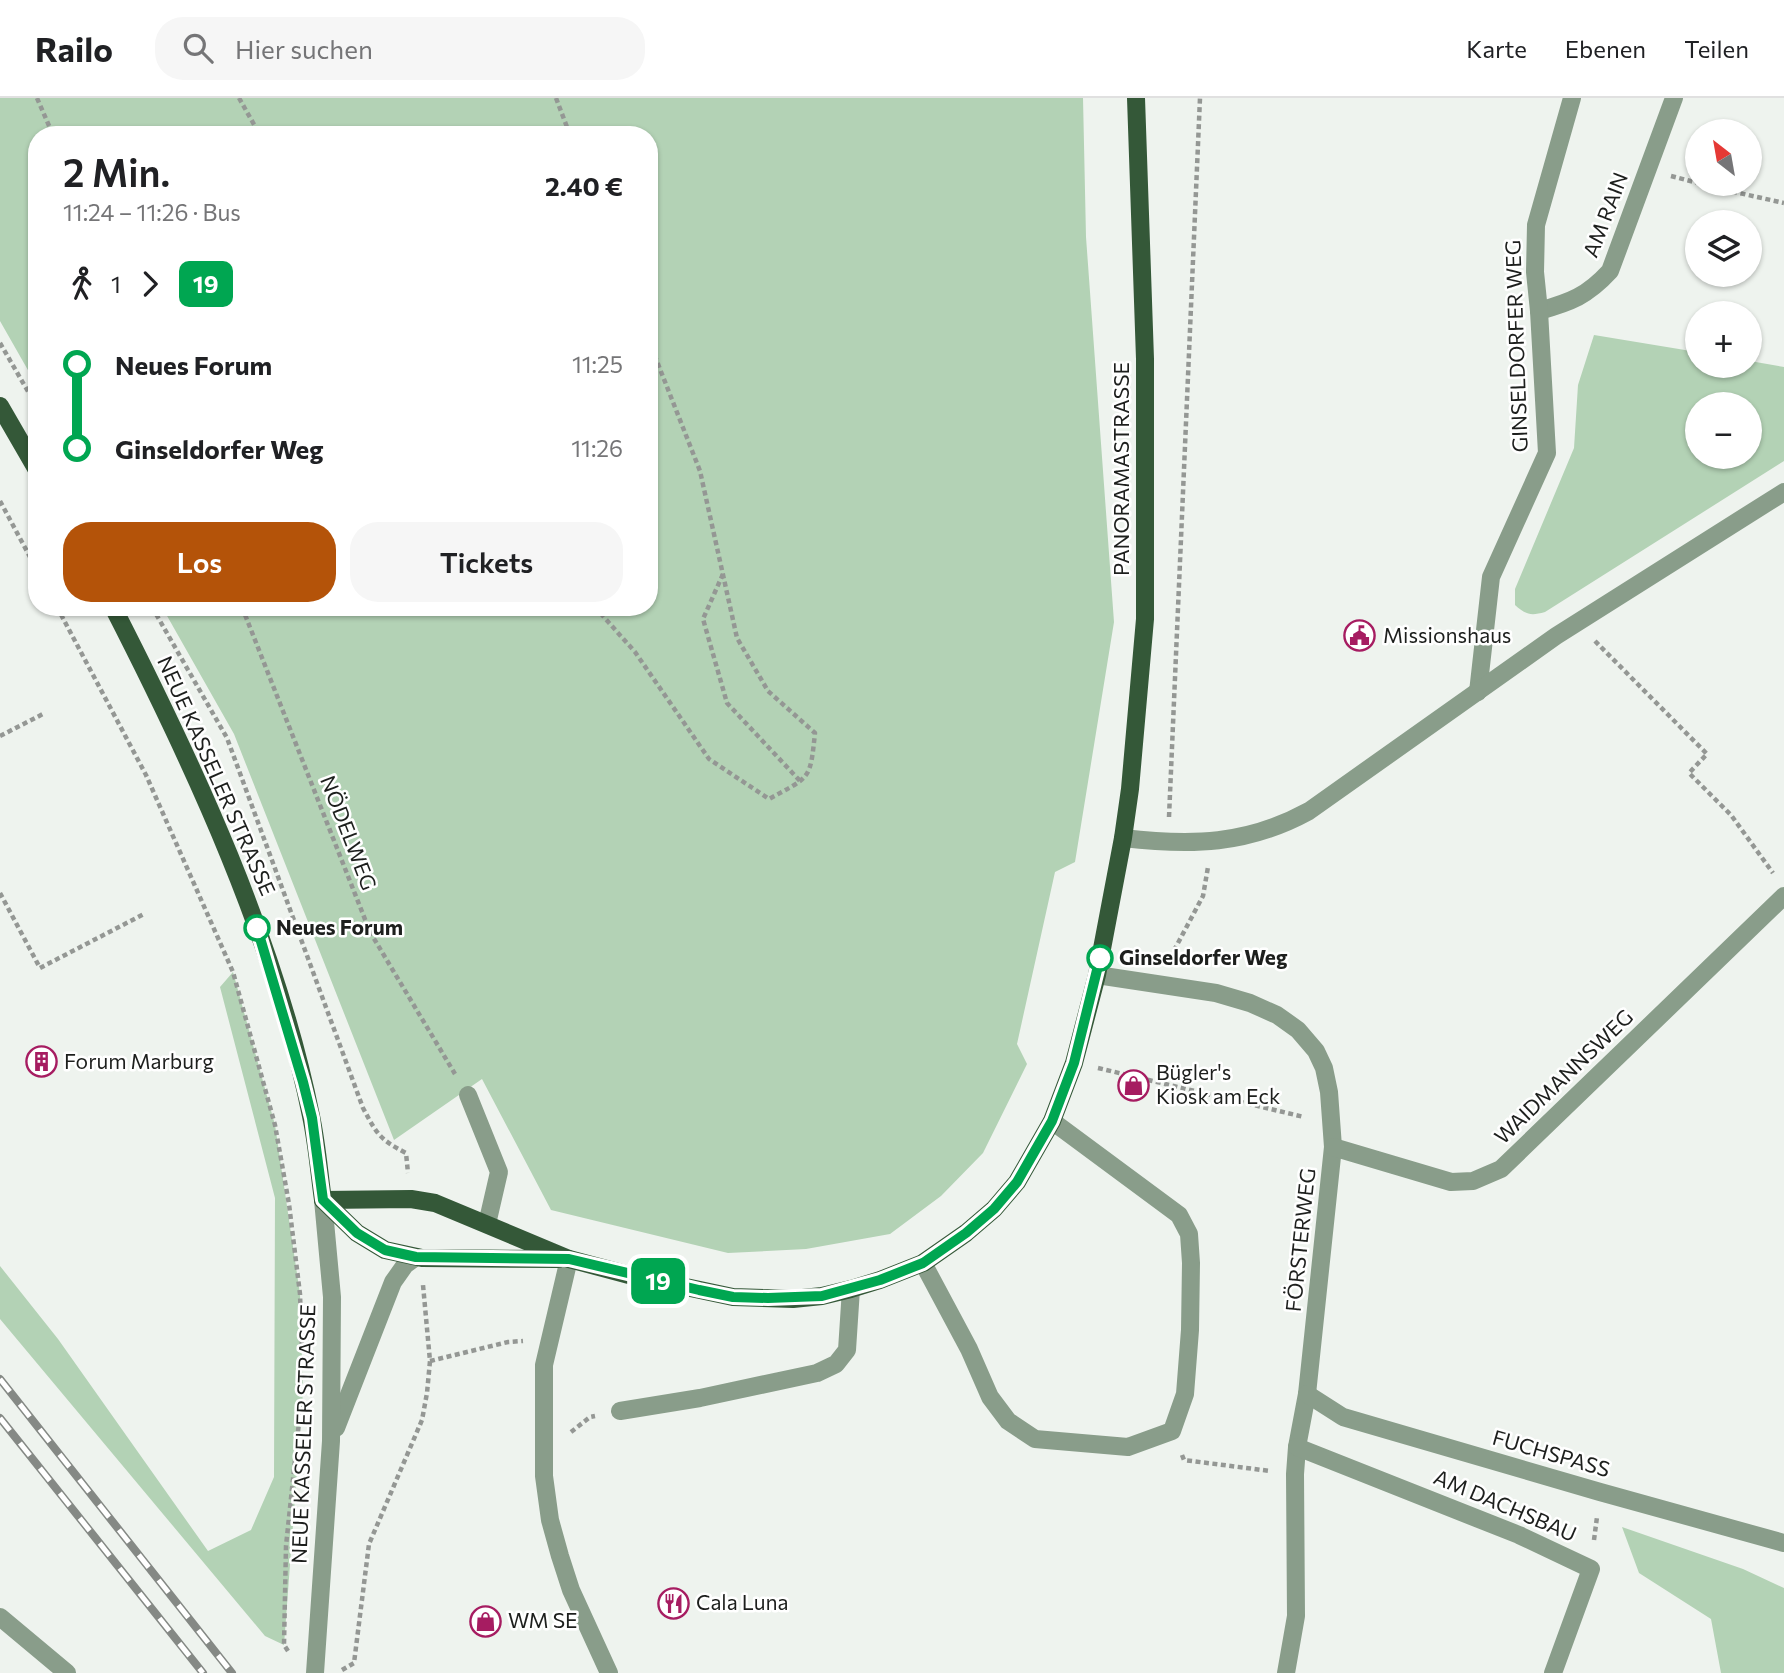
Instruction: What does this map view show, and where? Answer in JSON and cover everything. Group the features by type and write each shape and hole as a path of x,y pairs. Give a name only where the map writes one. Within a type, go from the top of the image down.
{"main road":[{"name":"PANORAMASTRASSE","path":"1123,838 1145,619 1145,359 1136,98"},
{"path":"0,406 28,454"},
{"name":"NEUE KASSELER STRASSE","path":"117,616 185,756 248,902 303,1082 312,1118 323,1200"},
{"path":"323,1200 411,1199 435,1203 569,1259 733,1297 793,1299 822,1296 880,1280 923,1263 966,1233 994,1209 1017,1182 1052,1121 1074,1063 1097,975 1123,838"},
{"path":"323,1200 357,1233 385,1250 416,1257 569,1259"}],"street":[{"name":"GINSELDORFER WEG","path":"1478,692 1491,577 1547,453 1535,272 1536,225 1572,98"},
{"name":"AM RAIN","path":"1539,311 1580,298 1610,271 1674,98"},
{"path":"1123,838 1168,844 1212,842 1239,839 1284,825 1309,811 1576,623 1784,492"},
{"name":"WAIDMANNSWEG","path":"1334,1147 1451,1182 1473,1181 1501,1169 1784,896"},
{"name":"FÖRSTERWEG","path":"1097,975 1216,993 1250,1003 1277,1015 1298,1030 1315,1051 1324,1069 1334,1147 1307,1394 1297,1447 1296,1616 1286,1673"},
{"path":"468,1096 499,1172 487,1224"},
{"path":"923,1263 969,1349 990,1397 1008,1421 1035,1439 1128,1447 1172,1431 1185,1394 1192,1262 1189,1234 1180,1215 1052,1121"},
{"name":"NEUE KASSELER STRASSE","path":"315,1673 331,1441 332,1297 323,1200"},
{"path":"331,1441 393,1282 405,1265 416,1257"},
{"path":"569,1259 544,1365 544,1476 550,1520 571,1590 609,1673"},
{"path":"620,1411 700,1398 817,1373 836,1364 847,1350 851,1289"},
{"name":"FUCHSPASS","path":"1307,1394 1343,1417 1600,1492 1783,1540"},
{"name":"AM DACHSBAU","path":"1297,1447 1507,1530 1591,1569 1553,1673"},
{"path":"0,1617 67,1673"}],"path":[{"path":"37,98 49,126"},
{"path":"239,98 255,126"},
{"path":"556,98 567,126"},
{"path":"1168,844 1200,98"},
{"path":"1753,196 1784,203"},
{"path":"0,343 28,391"},
{"path":"603,616 635,652 709,759 769,799 801,782 811,769 815,733 768,691 737,638 700,471 658,364"},
{"path":"0,501 28,553"},
{"path":"723,573 703,619 727,703 801,782"},
{"path":"62,616 146,775 233,972 275,1125 289,1204 300,1294 302,1350"},
{"path":"157,616 227,738 363,1108 385,1142 406,1153 411,1199"},
{"name":"NÖDELWEG","path":"246,616 370,932 468,1096"},
{"path":"1576,623 1707,754 1689,773 1731,815 1776,877"},
{"path":"0,736 43,714"},
{"path":"1156,984 1203,896 1212,842"},
{"path":"0,893 40,968 144,914"},
{"path":"1074,1063 1332,1124"},
{"path":"337,1673 354,1663 369,1544 422,1420 429,1361 508,1342 549,1340"},
{"path":"290,1655 284,1646 286,1546 303,1391"},
{"path":"576,1427 590,1417"},
{"path":"1172,1431 1184,1460 1295,1474"},
{"path":"1591,1569 1600,1492"}],"green space":[{"path":"0,98 1083,98 1086,237 1114,622 1075,862 1055,872 1017,1044 1027,1064 983,1153 941,1196 890,1234 806,1249 728,1253 551,1210 482,1079 394,1140 234,734 167,616 658,616 658,126 28,126 28,370 0,321"},
{"path":"1594,335 1685,350 1685,378 1762,378 1762,363 1784,367 1784,461 1545,612 1529,614 1515,605 1515,589 1574,448 1578,385"},
{"path":"233,972 275,1125 300,1294 303,1391 284,1645 265,1636 0,1319 0,1266 58,1339 208,1551 251,1530 274,1477 275,1198 220,987"},
{"path":"1622,1527 1743,1569 1784,1588 1784,1673 1721,1673 1711,1619 1639,1573"}],"railway":[{"path":"0,1379 232,1673"},
{"path":"0,1418 203,1673"}],"bus line":[{"name":"19","path":"257,928 312,1118 323,1200 357,1233 385,1250 416,1257 569,1259 733,1297 793,1299 822,1296 880,1280 923,1263 966,1233 994,1209 1017,1182 1052,1121 1074,1063 1100,958"}],"place":[{"name":"Missionshaus","path":"1360,636"},
{"name":"Neues Forum","path":"257,928"},
{"name":"Ginseldorfer Weg","path":"1100,958"},
{"name":"Forum Marburg","path":"41,1062"},
{"name":"Bügler's Kiosk am Eck","path":"1133,1085"},
{"name":"Cala Luna","path":"673,1603"},
{"name":"WM SE","path":"485,1621"}]}
